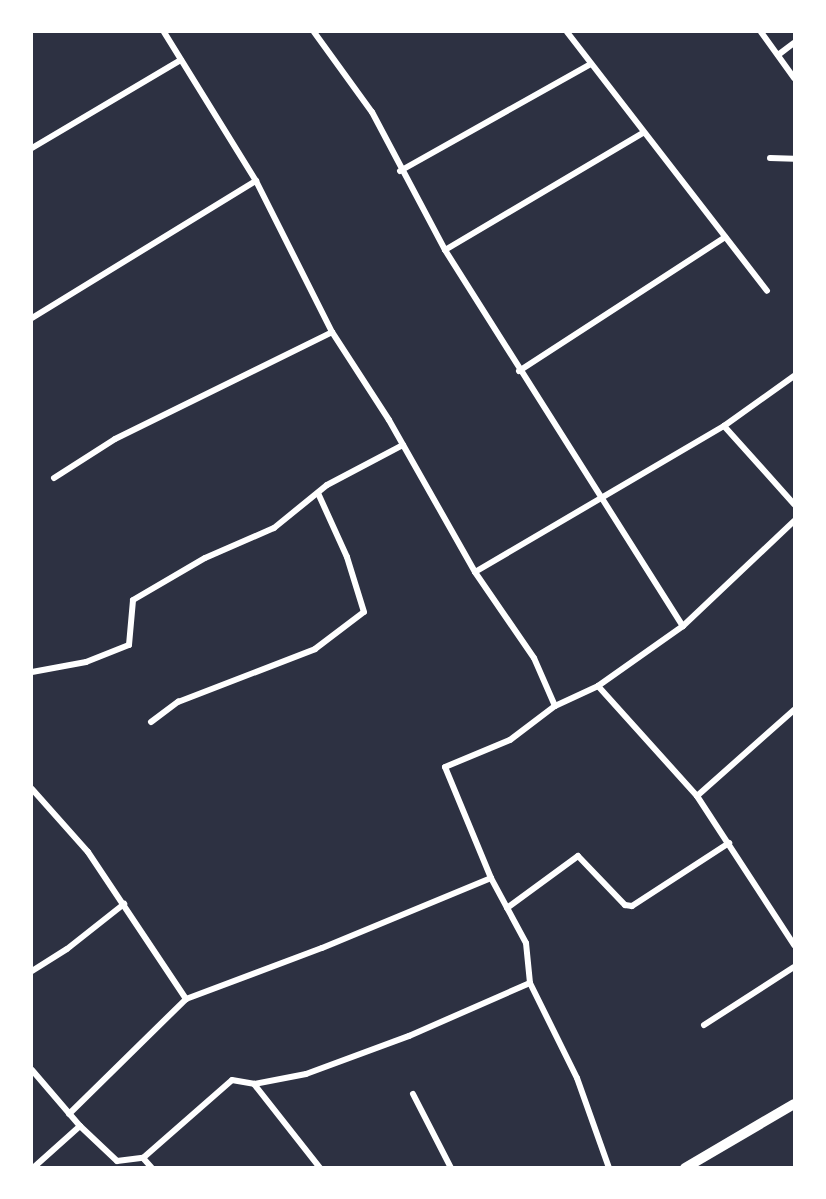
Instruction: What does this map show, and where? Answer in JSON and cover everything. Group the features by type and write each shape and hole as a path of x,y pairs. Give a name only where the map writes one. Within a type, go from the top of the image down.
{"street":[{"path":"164,32 256,181 332,332 403,445 475,572 534,658 555,706"},
{"path":"314,32 372,112 400,171 445,250 519,371 604,498 683,626"},
{"path":"567,32 767,291"},
{"path":"761,32 795,78"},
{"path":"778,55 795,43"},
{"path":"32,148 181,60"},
{"path":"400,171 591,64"},
{"path":"445,250 643,133"},
{"path":"770,158 795,159"},
{"path":"32,318 256,181"},
{"path":"519,371 725,237"},
{"path":"54,478 115,439 332,332"},
{"path":"475,572 724,426 795,376"},
{"path":"724,426 795,504"},
{"path":"32,672 86,662 129,645 133,600 205,558 274,528 318,493 403,445"},
{"path":"151,722 178,702 315,649 364,612 347,557 318,493"},
{"path":"609,1167 577,1078 530,983 526,943 491,878 445,767 510,740 555,706 598,686 683,626 795,521"},
{"path":"598,686 697,796 795,945"},
{"path":"697,796 795,710"},
{"path":"32,789 88,852 186,999"},
{"path":"507,908 578,856 628,908 729,843"},
{"path":"69,1114 186,999 322,948 491,878"},
{"path":"32,971 124,904"},
{"path":"704,1025 795,967"},
{"path":"32,1070 80,1126 117,1161 143,1158 232,1080 254,1084 306,1074 409,1036 530,983"},
{"path":"254,1084 320,1167"},
{"path":"412,1094 451,1167"},
{"path":"685,1167 795,1104"},
{"path":"33,1167 80,1126"},
{"path":"143,1158 152,1167"}]}
